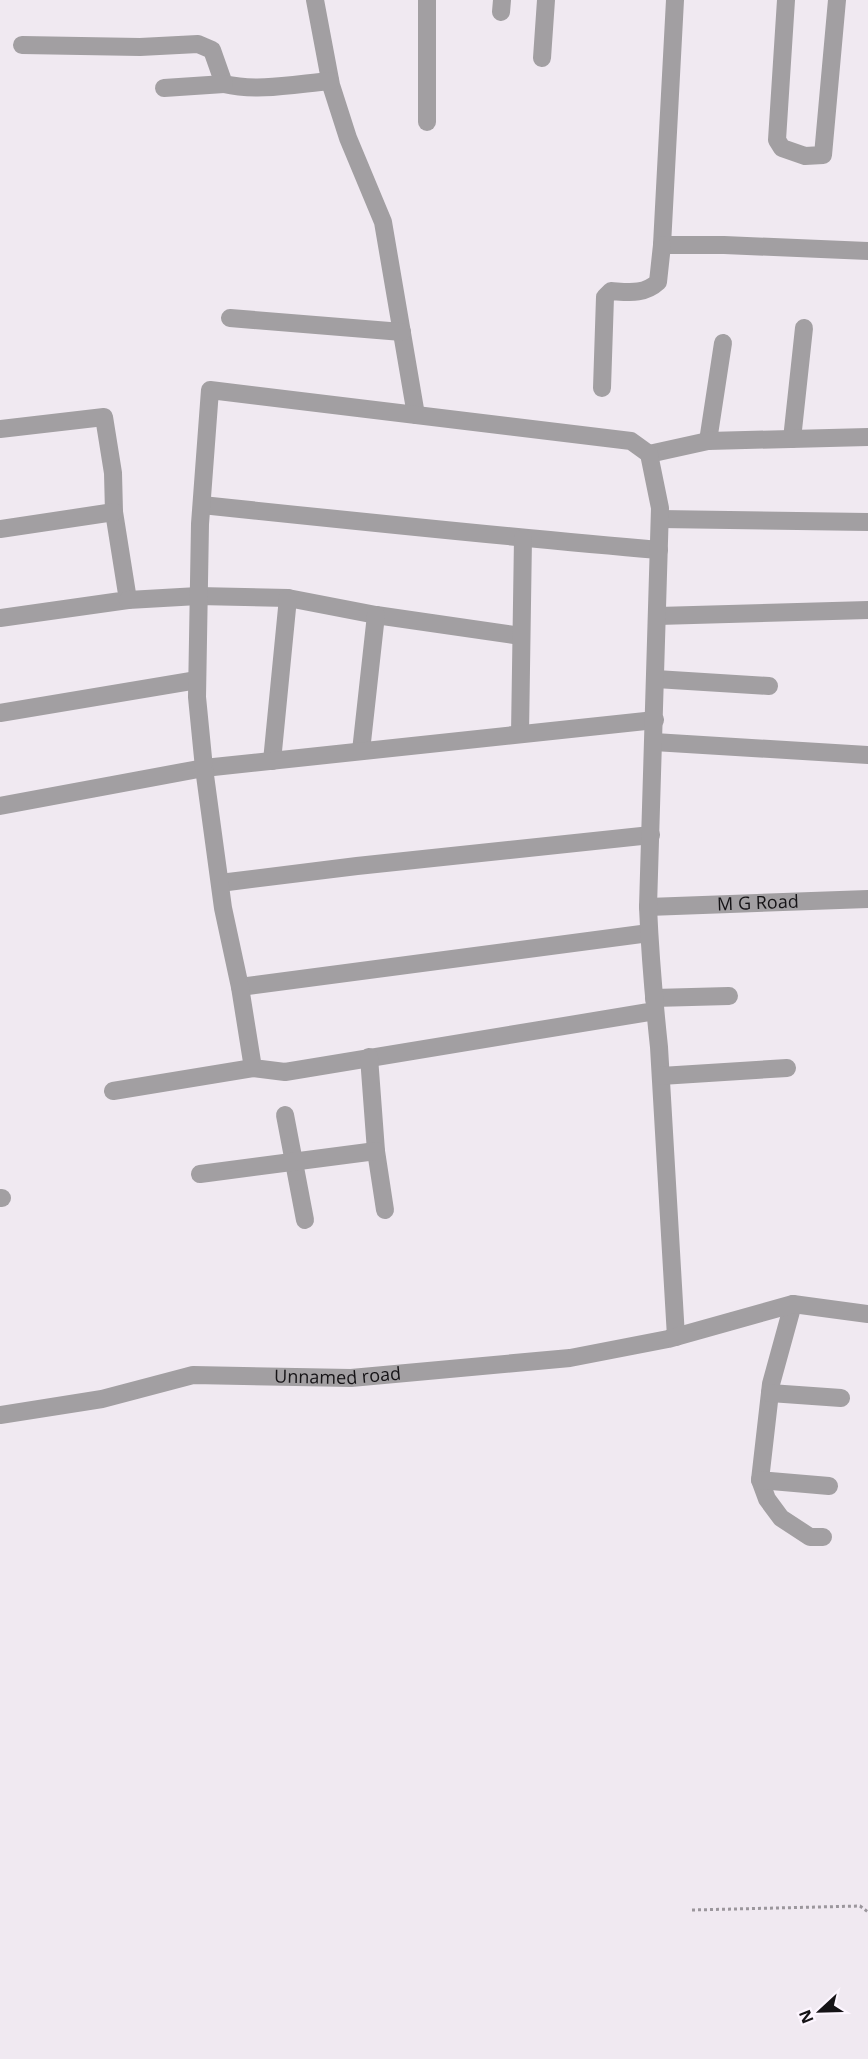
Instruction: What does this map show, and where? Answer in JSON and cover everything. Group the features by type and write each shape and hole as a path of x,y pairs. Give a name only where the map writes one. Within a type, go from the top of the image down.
{"street":[{"path":"315,0 330,81 348,138 383,222 416,415"},
{"path":"427,0 427,122"},
{"path":"542,58 546,0"},
{"path":"602,388 605,297 611,291 650,290 658,282 675,0"},
{"path":"786,0 777,140 782,148 805,156 823,155 837,0"},
{"path":"22,45 198,44 212,50 224,84"},
{"path":"164,88 224,84 237,87 276,86 330,81"},
{"path":"662,245 868,251"},
{"path":"230,318 402,332"},
{"path":"792,439 804,328"},
{"path":"708,441 723,343"},
{"path":"253,1068 220,883 204,768 197,680 202,505 210,390 631,441 649,454 660,508 648,907 661,1076 676,1337"},
{"path":"0,429 104,417 113,473 114,512 128,600"},
{"path":"649,454 708,441 868,437"},
{"path":"202,505 659,550"},
{"path":"0,529 114,512"},
{"path":"660,519 868,522"},
{"path":"520,735 523,538"},
{"path":"0,618 128,600 198,596 288,598 376,615 521,636"},
{"path":"272,761 288,598"},
{"path":"658,616 868,610"},
{"path":"361,751 376,615"},
{"path":"656,679 769,686"},
{"path":"0,713 197,680"},
{"path":"0,806 204,768 655,720"},
{"path":"654,742 868,755"},
{"path":"220,883 651,835"},
{"name":"M G Road","path":"648,907 868,899"},
{"path":"240,987 649,933"},
{"path":"113,1091 253,1068 285,1072 655,1005 729,996"},
{"path":"369,1057 376,1150 385,1210"},
{"path":"661,1076 787,1068"},
{"path":"285,1115 305,1220"},
{"path":"200,1174 376,1150"},
{"path":"823,1537 810,1537 782,1518 767,1499 760,1480 770,1393 793,1304 868,1314"},
{"name":"Unnamed road","path":"0,1415 102,1399 193,1375 351,1378 570,1358 676,1337 793,1304"},
{"path":"770,1393 841,1398"},
{"path":"760,1480 830,1486"}],"path":[{"path":"692,1910 860,1906 868,1912"}]}
